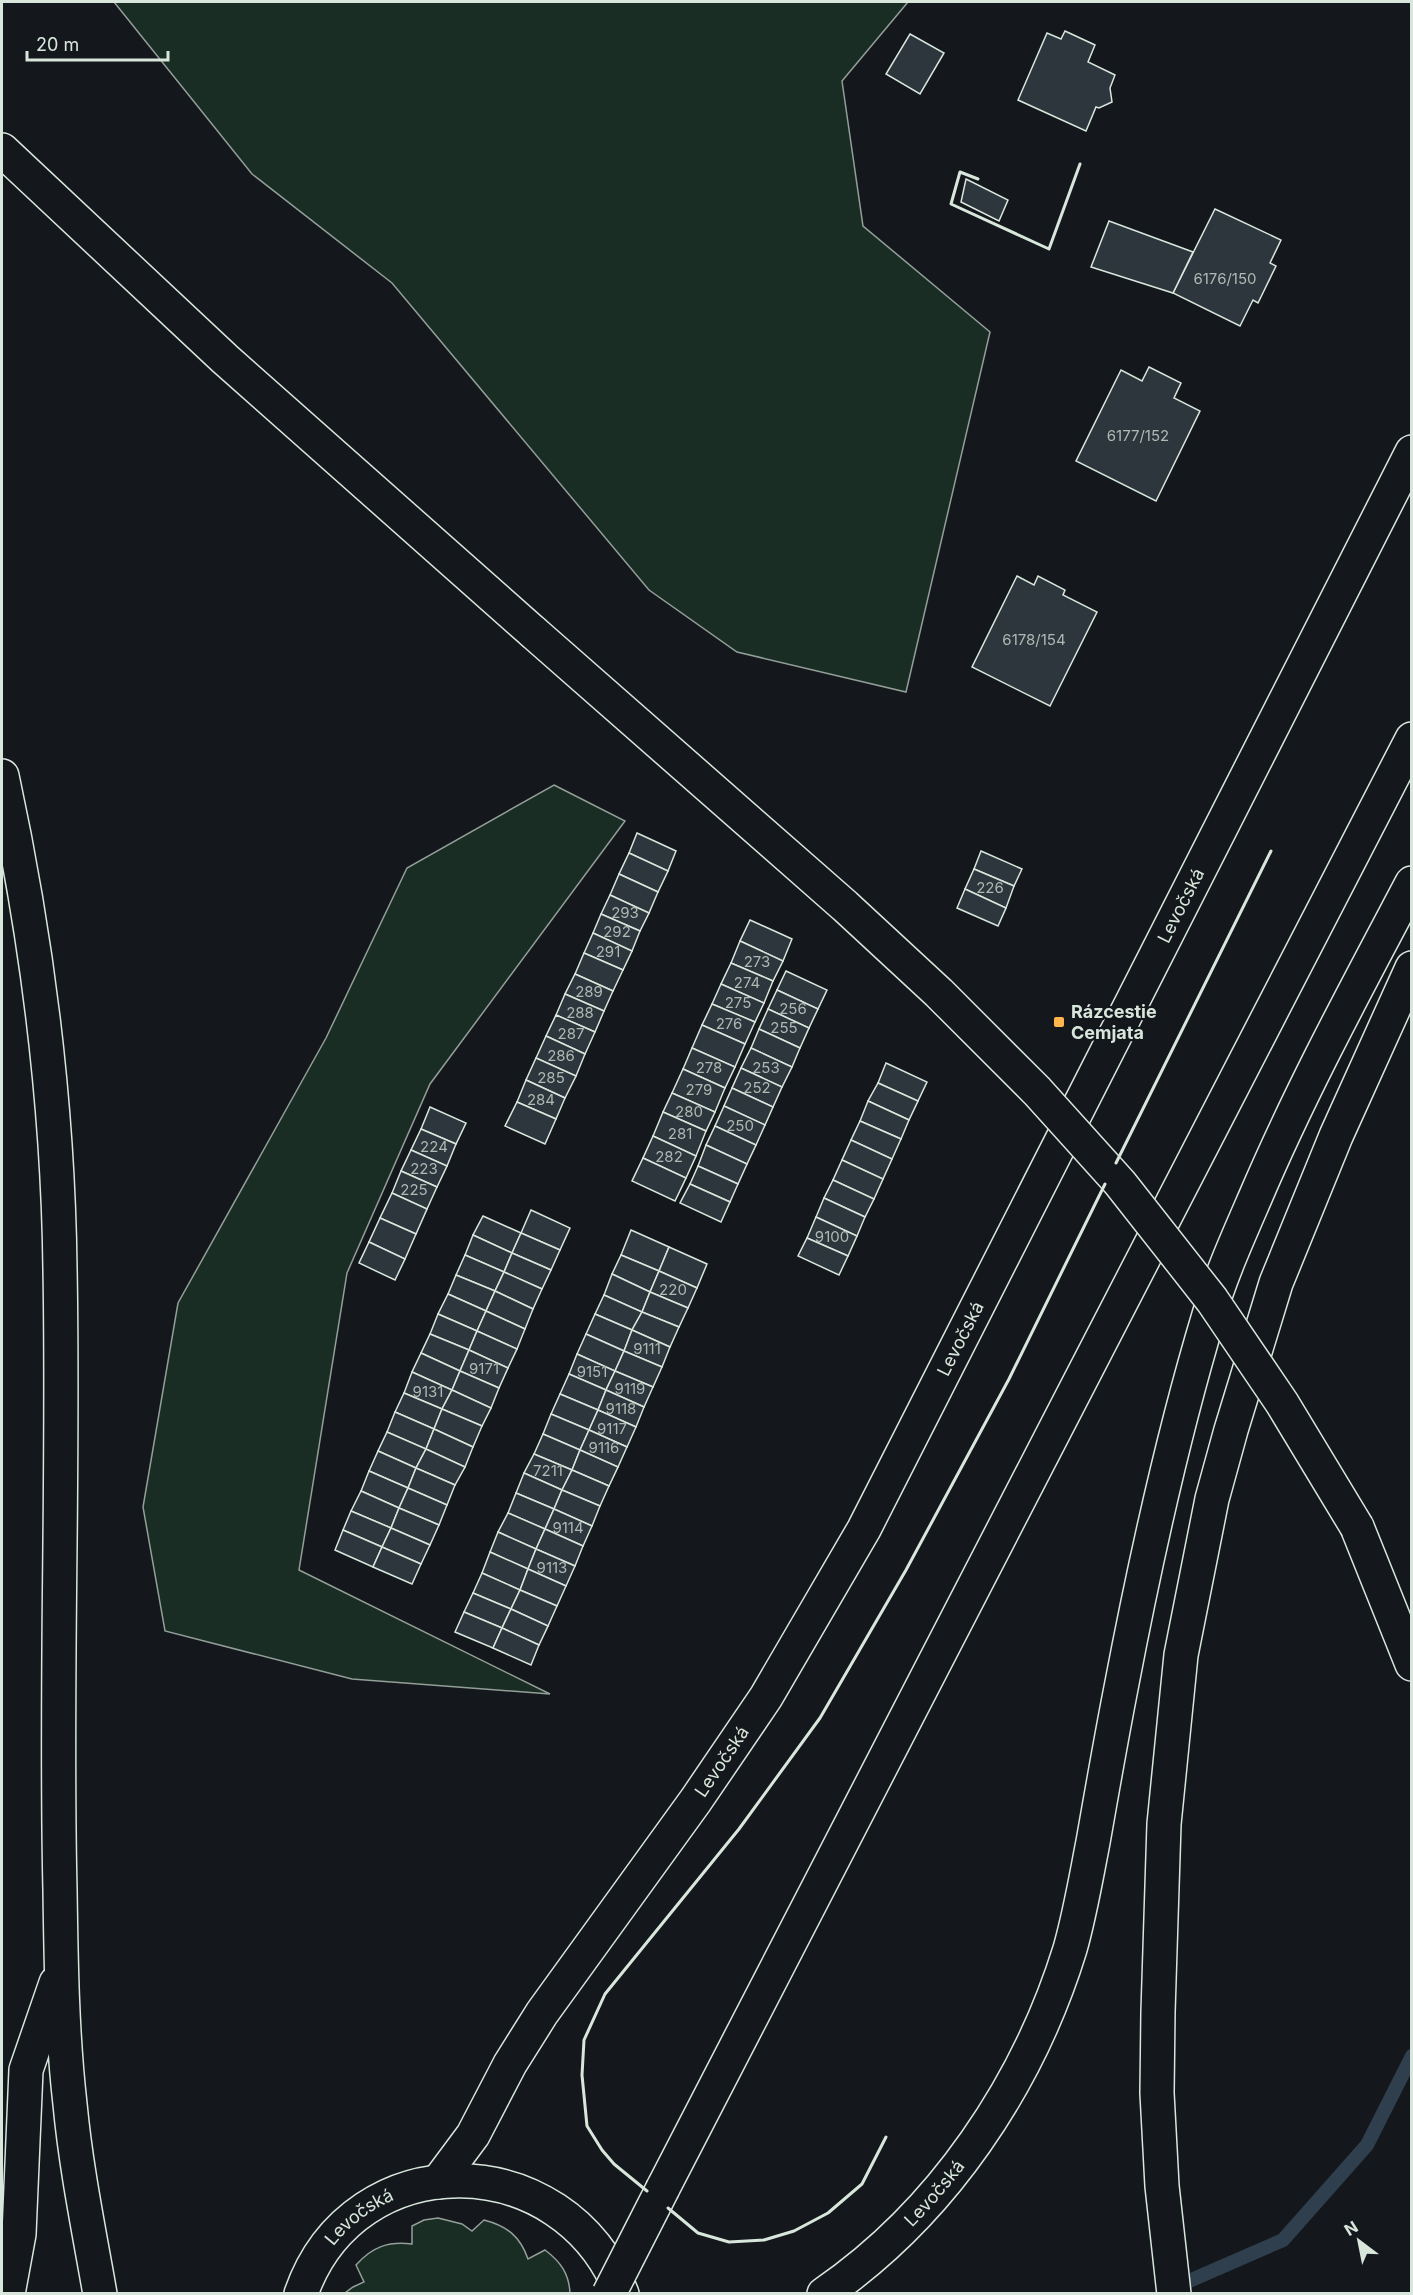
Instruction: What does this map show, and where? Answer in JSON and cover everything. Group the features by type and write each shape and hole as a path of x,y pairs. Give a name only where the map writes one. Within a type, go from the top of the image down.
{"main road":[{"path":"2,150 50,198 225,359 845,906 939,993 1037,1091 1120,1183 1212,1300 1282,1403 1357,1527 1412,1600"},
{"name":"Levočská","path":"438,2182 473,2135 510,2064 542,2013 696,1800 766,1696 864,1529 1412,452"},
{"path":"609,2294 1412,739"},
{"path":"2,776 20,858 42,1007 54,1132 60,1268 58,1711 62,1967 70,2104 85,2212 100,2294"},
{"name":"Levočská","path":"825,2294 871,2259 916,2215 958,2165 996,2113 1032,2049 1070,1948 1083,1898 1127,1658 1161,1491 1180,1414 1211,1309 1235,1245 1280,1139 1323,1051 1412,883"},
{"path":"1174,2294 1162,2186 1157,2093 1164,1824 1181,1656 1210,1510 1231,1430 1276,1283 1336,1136 1412,968"},
{"path":"1357,1527 1412,1664"},
{"path":"8,2294 19,2234 26,2070 62,1967"},
{"name":"Levočská","path":"298,2290 331,2240 368,2208 414,2187 465,2180 492,2182 519,2190 567,2215 604,2255 622,2294"}],"green space":[{"path":"114,2 908,2 842,81 863,226 990,332 906,692 737,652 649,590 392,283 252,174"},
{"path":"554,785 625,821 430,1084 347,1273 299,1570 550,1694 352,1679 165,1631 143,1507 178,1303 326,1038 407,868"},
{"path":"438,2218 462,2224 472,2231 484,2220 499,2225 517,2238 528,2259 545,2250 563,2269 570,2293 345,2293 364,2282 356,2265 368,2254 395,2243 412,2244 412,2226 424,2220"}],"building":[{"path":"1065,31 1095,45 1088,62 1115,75 1110,88 1112,102 1099,108 1096,107 1086,131 1018,100 1047,33 1061,39"},
{"path":"910,34 944,53 920,94 886,74"},
{"path":"966,179 1008,200 999,221 961,202"},
{"path":"1215,209 1281,240 1270,263 1276,266 1258,303 1253,300 1240,326 1173,293"},
{"path":"1109,221 1193,252 1173,293 1091,267"},
{"path":"1149,367 1181,383 1174,398 1200,411 1156,501 1076,461 1121,370 1142,381"},
{"path":"1017,576 1034,585 1038,576 1065,590 1063,595 1097,612 1050,706 972,667"},
{"path":"637,833 676,851 668,871 629,853"},
{"path":"981,851 1022,869 1014,886 974,869"},
{"path":"629,853 668,871 658,892 619,874"},
{"path":"974,869 1014,886 1006,908 965,889"},
{"path":"619,874 658,892 649,913 610,895"},
{"path":"965,889 1006,908 998,926 957,908"},
{"path":"610,895 649,913 640,931 601,914"},
{"path":"601,914 640,931 632,951 593,933"},
{"path":"750,920 792,939 783,961 740,941"},
{"path":"593,933 632,951 623,970 584,953"},
{"path":"740,941 783,961 773,981 731,963"},
{"path":"584,953 623,970 613,991 575,974"},
{"path":"731,963 773,981 764,1003 721,984"},
{"path":"786,971 827,990 818,1009 777,990"},
{"path":"575,974 613,991 604,1011 565,994"},
{"path":"721,984 764,1003 755,1022 712,1004"},
{"path":"777,990 818,1009 809,1028 768,1009"},
{"path":"565,994 604,1011 595,1032 556,1015"},
{"path":"712,1004 755,1022 745,1044 702,1025"},
{"path":"768,1009 809,1028 800,1048 759,1029"},
{"path":"556,1015 595,1032 585,1054 546,1036"},
{"path":"702,1025 745,1044 735,1067 692,1048"},
{"path":"759,1029 800,1048 792,1067 751,1048"},
{"path":"546,1036 585,1054 576,1076 536,1058"},
{"path":"692,1048 735,1067 725,1088 683,1069"},
{"path":"751,1048 792,1067 782,1087 741,1068"},
{"path":"536,1058 576,1076 565,1098 526,1080"},
{"path":"886,1063 927,1082 918,1101 878,1083"},
{"path":"741,1068 782,1087 773,1107 732,1088"},
{"path":"683,1069 725,1088 715,1112 672,1093"},
{"path":"526,1080 565,1098 556,1119 517,1102"},
{"path":"878,1083 918,1101 909,1120 868,1101"},
{"path":"732,1088 773,1107 765,1125 724,1106"},
{"path":"672,1093 715,1112 706,1131 663,1112"},
{"path":"868,1101 909,1120 901,1139 860,1121"},
{"path":"517,1102 556,1119 545,1144 505,1126"},
{"path":"724,1106 765,1125 756,1145 715,1126"},
{"path":"430,1107 466,1123 456,1144 421,1129"},
{"path":"663,1112 706,1131 696,1156 653,1136"},
{"path":"860,1121 901,1139 892,1159 851,1140"},
{"path":"715,1126 756,1145 747,1164 706,1145"},
{"path":"421,1129 456,1144 447,1166 411,1150"},
{"path":"653,1136 696,1156 686,1178 643,1158"},
{"path":"851,1140 892,1159 883,1179 842,1160"},
{"path":"706,1145 747,1164 738,1184 698,1166"},
{"path":"411,1150 447,1166 437,1187 401,1171"},
{"path":"643,1158 686,1178 675,1201 632,1181"},
{"path":"842,1160 883,1179 874,1199 833,1180"},
{"path":"698,1166 738,1184 730,1202 690,1184"},
{"path":"401,1171 437,1187 427,1209 392,1193"},
{"path":"833,1180 874,1199 865,1217 824,1198"},
{"path":"690,1184 730,1202 721,1222 680,1203"},
{"path":"392,1193 427,1209 416,1234 380,1218"},
{"path":"824,1198 865,1217 857,1236 816,1217"},
{"path":"531,1210 570,1228 560,1250 521,1233"},
{"path":"483,1216 521,1233 512,1253 473,1235"},
{"path":"816,1217 857,1236 848,1256 807,1238"},
{"path":"380,1218 416,1234 405,1259 369,1242"},
{"path":"631,1230 669,1247 659,1271 621,1255"},
{"path":"521,1233 560,1250 551,1270 512,1253"},
{"path":"473,1235 512,1253 504,1272 465,1255"},
{"path":"807,1238 848,1256 839,1275 798,1256"},
{"path":"369,1242 405,1259 395,1280 359,1263"},
{"path":"669,1247 707,1264 697,1288 659,1271"},
{"path":"512,1253 551,1270 542,1289 504,1272"},
{"path":"465,1255 504,1272 495,1291 456,1275"},
{"path":"621,1255 659,1271 650,1292 612,1274"},
{"path":"659,1271 697,1288 688,1308 650,1292"},
{"path":"504,1272 542,1289 533,1309 495,1291"},
{"path":"612,1274 650,1292 642,1312 604,1295"},
{"path":"456,1275 495,1291 486,1311 448,1294"},
{"path":"495,1291 533,1309 525,1329 486,1311"},
{"path":"650,1292 688,1308 679,1327 642,1312"},
{"path":"448,1294 486,1311 477,1331 438,1314"},
{"path":"604,1295 642,1312 632,1330 595,1314"},
{"path":"486,1311 525,1329 517,1349 477,1331"},
{"path":"642,1312 679,1327 670,1347 632,1330"},
{"path":"438,1314 477,1331 469,1350 430,1334"},
{"path":"595,1314 632,1330 624,1351 586,1334"},
{"path":"632,1330 670,1347 662,1367 624,1351"},
{"path":"477,1331 517,1349 508,1368 469,1350"},
{"path":"430,1334 469,1350 460,1371 421,1353"},
{"path":"586,1334 624,1351 615,1371 577,1354"},
{"path":"469,1350 508,1368 499,1388 460,1371"},
{"path":"624,1351 662,1367 653,1387 615,1371"},
{"path":"421,1353 460,1371 452,1390 412,1372"},
{"path":"577,1354 615,1371 606,1390 569,1374"},
{"path":"460,1371 499,1388 491,1408 452,1390"},
{"path":"615,1371 653,1387 644,1407 606,1390"},
{"path":"412,1372 452,1390 442,1409 404,1393"},
{"path":"569,1374 606,1390 598,1410 560,1394"},
{"path":"452,1390 491,1408 482,1426 442,1409"},
{"path":"606,1390 644,1407 636,1427 598,1410"},
{"path":"404,1393 442,1409 434,1429 395,1412"},
{"path":"560,1394 598,1410 589,1430 551,1414"},
{"path":"442,1409 482,1426 473,1447 434,1429"},
{"path":"598,1410 636,1427 627,1447 589,1430"},
{"path":"395,1412 434,1429 426,1449 387,1432"},
{"path":"551,1414 589,1430 580,1450 543,1434"},
{"path":"434,1429 473,1447 465,1467 426,1449"},
{"path":"589,1430 627,1447 618,1467 580,1450"},
{"path":"387,1432 426,1449 416,1468 378,1451"},
{"path":"543,1434 580,1450 572,1470 534,1454"},
{"path":"426,1449 465,1467 455,1485 416,1468"},
{"path":"580,1450 618,1467 609,1486 572,1470"},
{"path":"378,1451 416,1468 408,1488 369,1471"},
{"path":"534,1454 572,1470 562,1490 524,1473"},
{"path":"416,1468 455,1485 447,1505 408,1488"},
{"path":"572,1470 609,1486 600,1506 562,1490"},
{"path":"369,1471 408,1488 399,1508 361,1491"},
{"path":"524,1473 562,1490 554,1509 516,1493"},
{"path":"408,1488 447,1505 439,1525 399,1508"},
{"path":"562,1490 600,1506 592,1526 554,1509"},
{"path":"361,1491 399,1508 391,1528 351,1511"},
{"path":"516,1493 554,1509 545,1529 508,1513"},
{"path":"399,1508 439,1525 430,1545 391,1528"},
{"path":"554,1509 592,1526 583,1546 545,1529"},
{"path":"351,1511 391,1528 382,1547 343,1530"},
{"path":"508,1513 545,1529 536,1549 498,1532"},
{"path":"391,1528 430,1545 421,1564 382,1547"},
{"path":"545,1529 583,1546 575,1566 536,1549"},
{"path":"343,1530 382,1547 373,1567 335,1550"},
{"path":"498,1532 536,1549 528,1569 490,1552"},
{"path":"382,1547 421,1564 412,1584 373,1567"},
{"path":"536,1549 575,1566 566,1586 528,1569"},
{"path":"490,1552 528,1569 520,1590 482,1573"},
{"path":"528,1569 566,1586 557,1606 520,1590"},
{"path":"482,1573 520,1590 511,1609 473,1593"},
{"path":"520,1590 557,1606 548,1626 511,1609"},
{"path":"473,1593 511,1609 502,1628 464,1612"},
{"path":"511,1609 548,1626 539,1645 502,1628"},
{"path":"464,1612 502,1628 493,1648 455,1632"},
{"path":"502,1628 539,1645 531,1665 493,1648"}],"waterway":[{"path":"1173,2288 1283,2240 1367,2145 1412,2056"}],"wall":[{"path":"978,179 960,172 951,204 1049,249 1080,164"},
{"path":"1116,1163 1271,851"},
{"path":"647,2191 614,2164 587,2126 582,2075 584,2040 605,1994 739,1829 820,1718 906,1570 1009,1379 1105,1184"},
{"path":"668,2208 698,2233 729,2242 764,2240 794,2231 828,2213 862,2184 886,2137"}],"place":[{"name":"Rázcestie Cemjata","path":"1059,1022"}]}
